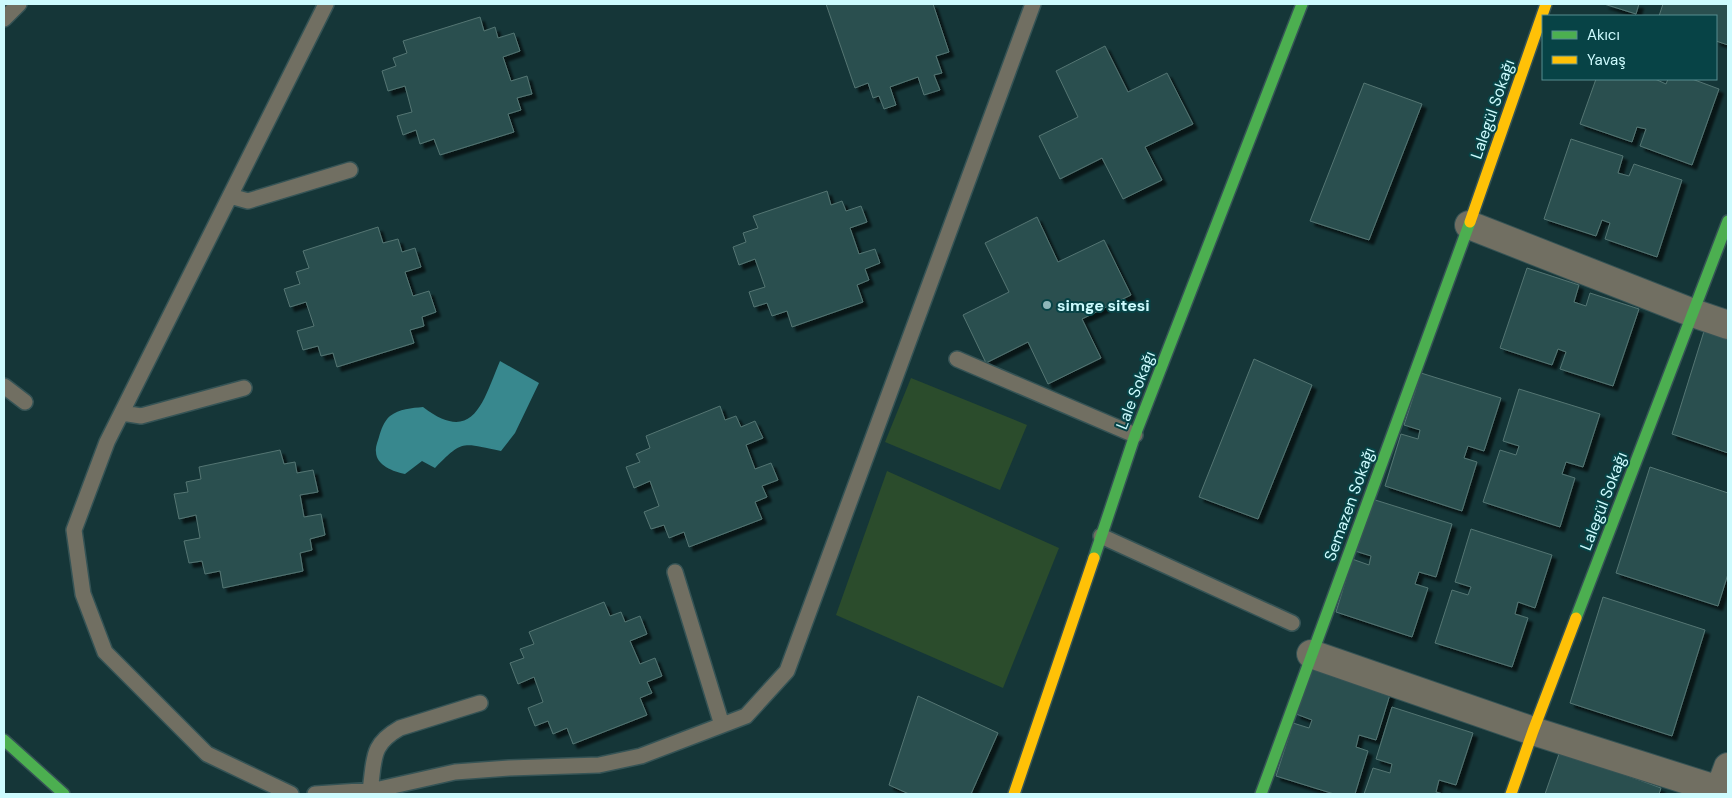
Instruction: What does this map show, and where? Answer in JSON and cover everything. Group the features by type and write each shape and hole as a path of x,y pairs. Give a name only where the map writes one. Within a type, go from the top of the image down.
{"street":[{"name":"Lale Sokağı","path":"1014,794 1135,435 1302,4"},
{"name":"Lalegül Sokağı","path":"1469,225 1542,15"},
{"name":"Lalegül Sokağı","path":"1511,794 1533,731 1728,221"},
{"path":"1469,225 1728,325"},
{"name":"Semazen Sokağı","path":"1261,794 1469,225"},
{"path":"1311,654 1533,731 1723,786"},
{"path":"4,740 64,794"}],"lane":[{"path":"4,19 19,4"},
{"path":"291,794 207,754 106,652 83,594 74,530 107,442 326,4"},
{"path":"315,794 370,790 455,772 598,765 641,756 746,716 787,671 1033,4"},
{"path":"230,196 248,201 350,170"},
{"path":"957,359 1135,435"},
{"path":"4,386 25,402"},
{"path":"122,413 141,416 244,388"},
{"path":"1101,536 1292,623"},
{"path":"675,572 722,725"},
{"path":"370,790 377,747 389,735 400,728 480,703"}],"green space":[{"path":"911,378 1027,425 1000,490 885,442"},
{"path":"887,471 1059,548 1003,688 836,615"}],"water":[{"path":"500,361 539,383 515,433 501,451 479,446 465,446 452,452 435,468 422,461 405,474 391,470 379,461 376,446 383,426 390,416 401,410 423,407 440,418 454,422 465,420 474,414 482,403"}],"building":[{"path":"826,4 933,4 949,52 936,56 942,73 934,75 940,90 924,95 918,77 890,87 896,105 884,109 879,96 873,98 868,83 855,88"},
{"path":"1604,4 1639,4 1636,14"},
{"path":"1663,4 1728,4 1728,45 1717,41 1717,15 1659,15"},
{"path":"480,17 484,31 495,27 498,38 514,33 520,51 503,57 511,81 527,76 532,94 517,98 521,110 508,114 514,132 440,155 434,139 420,144 416,130 403,135 397,116 412,112 405,86 388,91 382,71 396,66 393,58 407,53 403,41"},
{"path":"1105,46 1128,92 1167,73 1193,124 1145,147 1162,180 1123,199 1102,158 1060,179 1039,136 1078,117 1056,71"},
{"path":"1596,80 1657,80 1666,84 1668,80 1695,80 1719,89 1692,165 1640,146 1646,129 1637,127 1632,142 1580,124"},
{"path":"1364,83 1422,104 1369,240 1310,221"},
{"path":"1571,139 1623,156 1618,173 1629,176 1634,164 1682,180 1657,257 1605,239 1610,223 1602,220 1596,236 1544,219"},
{"path":"827,191 831,205 842,201 846,211 861,206 867,222 850,228 859,254 875,249 880,263 865,269 869,280 857,285 863,302 792,327 787,311 772,316 767,303 754,307 749,292 765,287 755,259 739,265 733,247 746,242 743,233 758,228 753,216"},
{"name":"simge sitesi","path":"1037,217 1058,262 1104,240 1131,295 1082,319 1101,358 1048,384 1028,342 986,363 963,315 1009,292 985,243"},
{"path":"378,227 383,243 398,239 402,252 415,248 421,267 405,272 413,296 429,291 436,312 422,317 424,326 410,330 414,343 337,367 333,353 321,356 318,346 303,350 297,331 314,326 306,302 290,307 284,289 300,284 296,272 309,268 303,251"},
{"path":"1527,268 1579,285 1574,302 1586,306 1590,293 1639,309 1613,386 1560,369 1566,352 1558,349 1552,365 1500,348"},
{"path":"1705,328 1728,336 1728,453 1672,434"},
{"path":"1254,359 1312,385 1258,519 1199,497"},
{"path":"1421,373 1501,398 1484,451 1468,446 1464,458 1477,462 1462,511 1385,486 1401,434 1418,439 1420,430 1404,425"},
{"path":"1519,389 1600,414 1583,467 1566,462 1562,474 1575,478 1560,527 1483,502 1500,450 1516,455 1519,446 1503,441"},
{"path":"720,406 725,420 736,416 741,427 755,421 763,438 746,445 755,469 771,463 778,480 762,486 767,497 755,502 762,519 689,547 684,532 669,538 664,525 651,529 644,512 659,506 650,481 634,488 626,467 640,462 636,454 650,448 646,436"},
{"path":"280,450 284,464 295,462 297,473 313,470 318,492 300,495 304,517 321,514 325,535 310,539 312,550 300,553 303,571 223,588 220,571 205,574 202,561 189,563 184,541 200,538 196,515 179,519 174,494 188,492 186,482 201,479 199,467"},
{"path":"1650,467 1728,493 1728,574 1718,606 1616,573"},
{"path":"1372,499 1452,524 1436,577 1419,572 1415,584 1428,588 1412,637 1336,612 1352,559 1369,565 1371,556 1355,551"},
{"path":"1471,529 1552,555 1535,608 1518,602 1515,614 1528,618 1512,667 1435,643 1452,590 1468,595 1471,587 1455,582"},
{"path":"1603,597 1705,630 1672,736 1570,703"},
{"path":"604,602 610,616 621,612 625,622 640,616 647,634 630,641 640,664 655,658 662,676 647,682 652,693 640,698 647,715 573,744 567,728 553,734 548,721 535,726 528,708 543,702 534,677 518,684 510,663 524,658 520,649 534,644 529,632"},
{"path":"1312,662 1392,688 1376,740 1359,735 1356,747 1368,751 1355,794 1334,794 1276,776 1293,723 1309,728 1312,720 1296,714"},
{"path":"918,696 998,733 971,794 909,794 889,785"},
{"path":"1392,707 1473,733 1456,785 1439,780 1436,792 1443,794 1364,794 1373,768 1390,773 1392,764 1376,759"},
{"path":"1560,751 1661,788 1659,794 1545,794"}],"traffic: fast":[{"path":"1094,558 1135,435 1302,4"},
{"path":"1576,618 1728,221"},
{"path":"1261,794 1470,222"},
{"path":"4,740 64,794"}],"traffic: slow":[{"path":"1542,15 1546,4"},
{"path":"1470,222 1542,15"},
{"path":"1014,794 1094,558"},
{"path":"1511,794 1576,618"}],"place":[{"name":"simge sitesi","path":"1047,305"}]}
